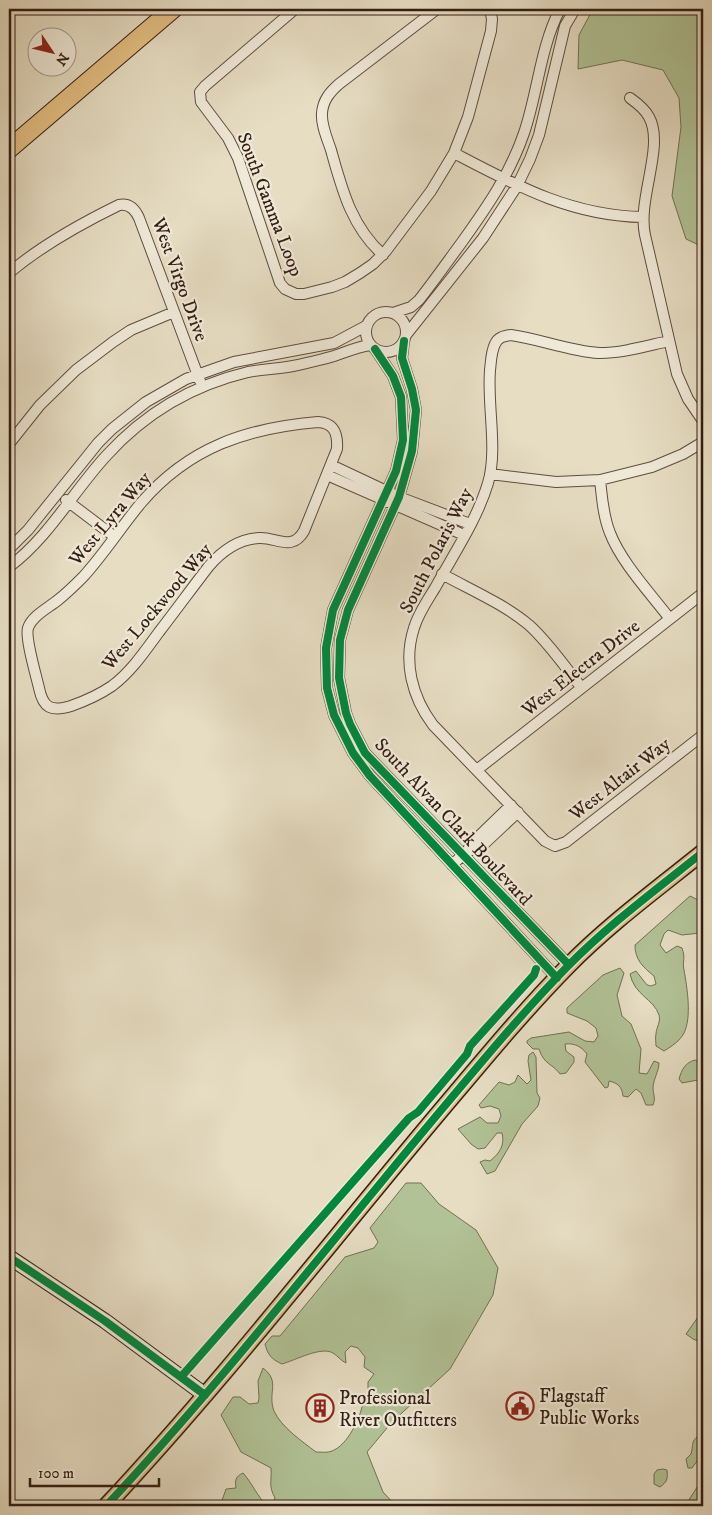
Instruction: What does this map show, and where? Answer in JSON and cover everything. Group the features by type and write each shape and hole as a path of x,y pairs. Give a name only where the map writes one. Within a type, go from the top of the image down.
{"highway":[{"path":"9,149 172,9"}],"main road":[{"path":"106,1506 205,1395 505,1034 568,965 636,905 703,852"}],"street":[{"name":"South Gamma Loop","path":"295,9 200,92 201,102 228,138 238,158 278,278 285,289 296,294 304,294 332,287 360,273 383,255 432,191 454,153 468,117 486,50 492,19 490,9"},
{"path":"383,255 362,232 345,199 322,122 323,105 327,97 339,84 437,9"},
{"path":"372,347 366,333 366,326 369,320 380,313 393,313 411,307 422,296 488,206 504,180 513,163 524,131 546,43 560,9"},
{"path":"9,567 32,547 117,444 151,415 202,386 248,372 292,366 372,347 388,352 394,350 483,238 517,186 539,135 565,26 575,9"},
{"path":"630,98 646,113 654,130 654,145 643,217 643,229 680,383 703,421"},
{"path":"454,153 504,180 552,201 615,215 643,217"},
{"name":"West Virgo Drive","path":"9,273 45,246 74,228 119,204 126,204 134,209 140,218 202,386"},
{"path":"9,444 40,405 76,370 131,330 174,312"},
{"path":"393,313 403,322 405,338"},
{"path":"9,549 28,530 83,460 112,429 167,388 234,362 334,343 366,326"},
{"name":"South Polaris Way","path":"555,846 545,841 428,718 414,690 410,673 410,652 414,627 470,524 485,491 490,474 492,456 490,373 495,344 502,337 514,336 579,350 599,352 627,350 669,341"},
{"name":"South Alvan Clark Boulevard","path":"405,338 402,358 412,389 416,410 412,451 397,501 348,610 340,640 339,678 350,724 365,752 465,854 568,965"},
{"name":"South Alvan Clark Boulevard","path":"372,347 393,376 401,397 403,407 403,440 396,471 333,610 326,648 327,688 334,715 353,754 370,776 557,978"},
{"name":"West Lyra Way","path":"48,706 41,696 28,640 29,627 34,619 59,599 84,575 154,488 187,461 204,450 242,435 273,427 323,422 333,428 337,434 337,443 331,465"},
{"path":"490,474 556,482 600,480 652,467 683,454 703,442"},
{"path":"384,495 327,475 331,465 384,495 464,535"},
{"name":"West Lockwood Way","path":"48,706 58,709 86,701 122,678 141,656 212,562 230,547 259,538 288,543 294,542 304,531 327,475"},
{"path":"600,480 605,517 613,541 621,555 670,619"},
{"path":"58,494 115,537"},
{"path":"397,501 470,524"},
{"path":"442,574 522,619 542,639 581,687"},
{"name":"West Electra Drive","path":"478,769 703,593"},
{"name":"West Altair Way","path":"555,846 566,842 703,735"},
{"path":"452,864 465,854 477,838 515,808"},
{"path":"9,1257 105,1321 205,1395"}],"green space":[{"path":"593,9 630,9 647,13 640,9 652,9 649,13 652,14 654,9 703,9 703,247 686,239 672,196 681,127 679,98 663,70 622,60 578,69 579,35"},
{"path":"690,896 698,900 703,899 703,926 700,933 682,935 668,930 664,934 660,945 666,953 677,946 682,948 688,1002 688,1019 684,1033 678,1041 664,1051 656,1046 659,1015 653,1005 636,987 630,974 636,971 647,985 656,984 654,976 638,959 635,945"},
{"path":"620,968 624,973 617,995 622,1016 631,1024 641,1049 639,1073 647,1074 654,1061 659,1063 653,1085 653,1105 646,1105 641,1093 636,1089 628,1097 623,1096 621,1088 612,1082 609,1081 608,1087 605,1088 585,1062 587,1054 577,1046 565,1044 566,1051 574,1057 574,1062 566,1073 560,1074 543,1058 539,1049 533,1049 527,1043 531,1038 569,1032 585,1041 594,1042 598,1036 596,1028 587,1021 567,1013 567,1008 603,975"},
{"path":"533,1052 536,1057 537,1093 540,1098 538,1106 522,1124 495,1171 487,1174 480,1162 490,1161 497,1155 503,1141 502,1133 497,1133 485,1148 478,1149 458,1129 480,1117 487,1123 498,1123 501,1116 499,1109 490,1106 481,1108 479,1105 499,1082 509,1085 515,1082 518,1075 527,1084 531,1080 529,1055"},
{"path":"695,1060 703,1064 703,1079 682,1083 679,1079 683,1069"},
{"path":"406,1183 421,1183 439,1204 476,1230 498,1268 493,1295 450,1369 392,1422 367,1452 383,1492 396,1506 272,1506 275,1498 271,1486 271,1468 241,1452 221,1415 233,1397 240,1397 249,1404 258,1403 258,1381 263,1368 273,1383 272,1404 277,1417 299,1439 316,1452 326,1452 338,1448 348,1437 356,1423 363,1403 368,1399 368,1382 374,1374 364,1367 365,1357 358,1348 351,1346 345,1352 346,1363 333,1353 322,1351 282,1364 271,1356 265,1344 272,1336 280,1336 345,1257 374,1248 378,1242 370,1228"},
{"path":"703,1310 703,1343 686,1334"},
{"path":"703,1433 703,1453 692,1468 688,1468 686,1459 691,1454 693,1442"},
{"path":"657,1470 667,1470 667,1478 666,1482 660,1487 654,1484 654,1474"},
{"path":"243,1473 268,1506 220,1506 226,1489 236,1488 236,1479"},
{"path":"703,1478 703,1506 685,1506"}],"cycle path":[{"path":"404,341 402,358 412,389 416,410 412,451 399,497 348,610 340,640 339,678 346,713 365,753 569,965"},
{"path":"375,349 393,376 401,397 403,440 396,471 333,610 326,648 327,688 334,715 353,753 370,776 557,978"},
{"path":"106,1506 231,1364 432,1121 532,1004 599,937 703,852"},
{"path":"181,1377 409,1118 418,1112 467,1054 470,1046 534,975 536,969"},
{"path":"9,1257 105,1321 205,1395"}],"place":[{"name":"Flagstaff Public Works","path":"520,1406"},
{"name":"Professional River Outfitters","path":"320,1408"}]}
